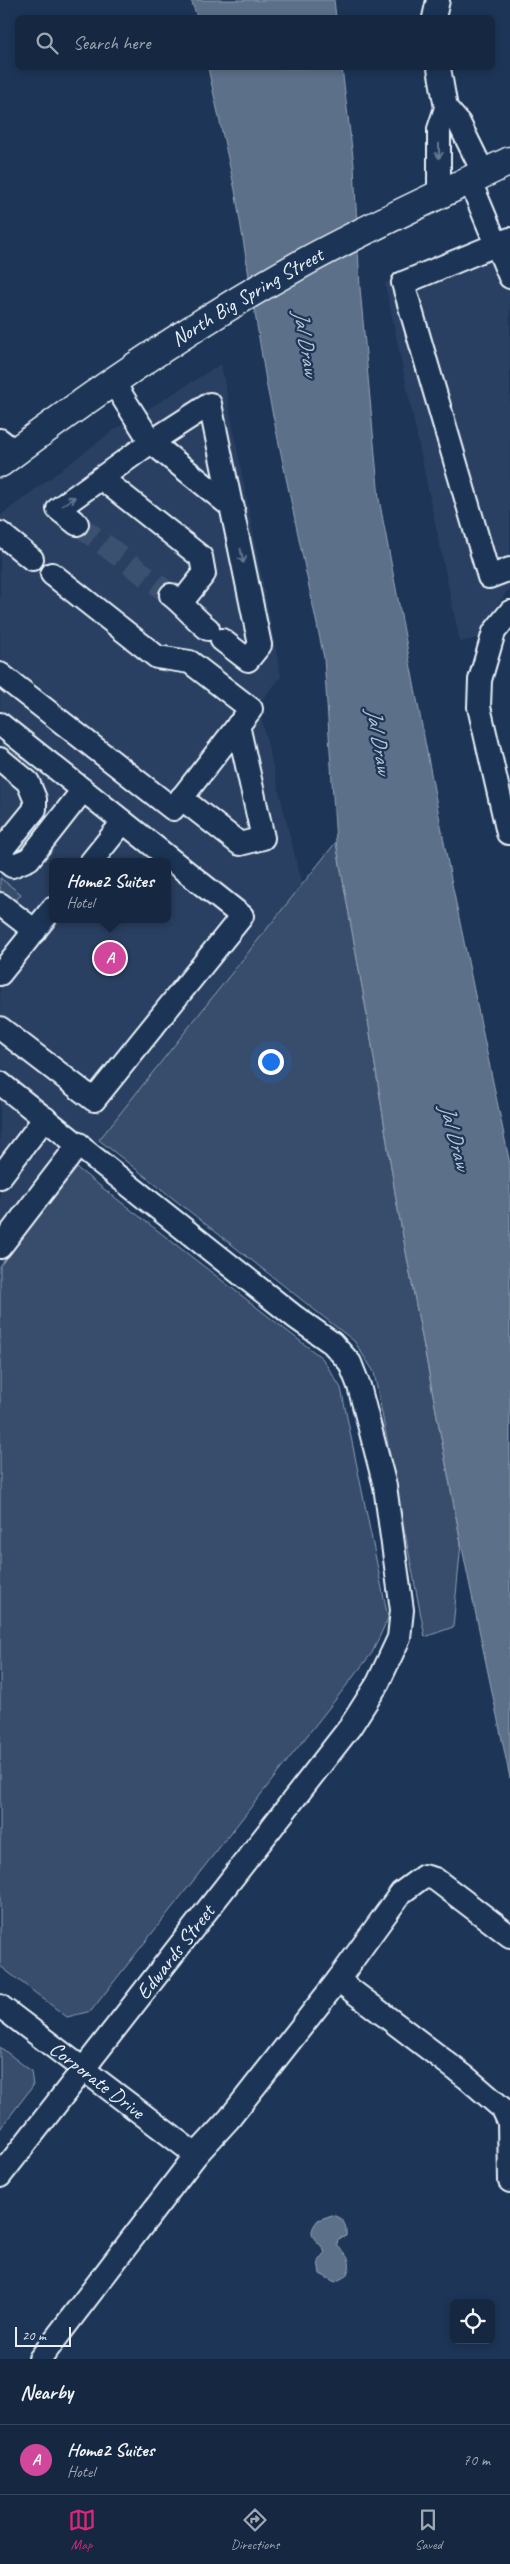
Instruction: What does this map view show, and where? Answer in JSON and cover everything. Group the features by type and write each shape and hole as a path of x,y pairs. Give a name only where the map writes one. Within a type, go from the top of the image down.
{"highway":[{"name":"North Big Spring Street","path":"5,451 238,302 304,263 439,195 510,162"}],"street":[{"path":"435,15 438,0"},
{"path":"439,70 446,108 439,129 439,195"},
{"path":"446,108 459,123 477,177 503,242 510,276"},
{"path":"503,242 403,284 489,577 510,569"},
{"path":"113,382 151,442 233,508"},
{"path":"77,524 58,509 101,478 151,442 210,404 260,645 248,660 189,614 176,599 204,574 201,557 101,478"},
{"path":"0,533 32,559"},
{"path":"0,674 173,809 251,709 190,662 157,658 52,574"},
{"path":"509,836 479,706 480,680 494,632 510,612"},
{"path":"0,724 169,858"},
{"path":"182,798 240,844 263,838 238,725"},
{"path":"0,759 28,782 31,792 36,799 35,809 0,852"},
{"path":"0,776 22,794 31,792"},
{"path":"0,856 12,866 28,859 83,790"},
{"path":"94,858 123,822"},
{"path":"0,1028 94,1100 242,916 171,860"},
{"path":"0,904 35,931"},
{"path":"0,974 49,913"},
{"name":"Edwards Street","path":"0,2176 350,1728 378,1683 398,1638 402,1610 385,1486 359,1386 350,1363 332,1343 295,1317 79,1144 1,1085"},
{"path":"0,1177 45,1118"},
{"path":"0,1247 79,1144"},
{"path":"40,2359 196,2155 229,2119 338,1980 401,1893 424,1876 435,1879 510,1936"},
{"path":"338,1980 467,2078 507,2105 510,2181"},
{"name":"Corporate Drive","path":"0,2006 196,2155"}],"shaded area":[{"path":"510,230 510,590 506,592 478,638 460,642 385,283"},
{"path":"221,364 281,677 258,705 302,885 0,1266 0,921 21,894 0,878 0,516 114,430"},
{"path":"336,842 368,1020 396,1199 461,1543 453,1627 425,1637 374,1372 354,1341 99,1140"},
{"path":"0,878 21,894 0,921"},
{"path":"77,1168 322,1358 341,1388 388,1618 372,1653 91,2011 67,2017 0,1966 0,1266"},
{"path":"0,2047 31,2071 33,2086 0,2129"}],"water":[{"path":"191,0 334,0 336,15 196,15"},
{"name":"Jal Draw","path":"208,70 342,70 354,165 360,288 379,499 451,879 510,1164 510,1778 461,1543 396,1199 368,1020 336,842 324,658 267,387 235,190"},
{"path":"332,2215 342,2220 345,2225 346,2236 338,2239 337,2245 349,2262 346,2276 335,2282 320,2274 318,2261 325,2252 312,2235 318,2220"}],"tunnel":[{"path":"77,524 171,595"}],"place":[{"name":"Home2 Suites","path":"110,958"}]}
